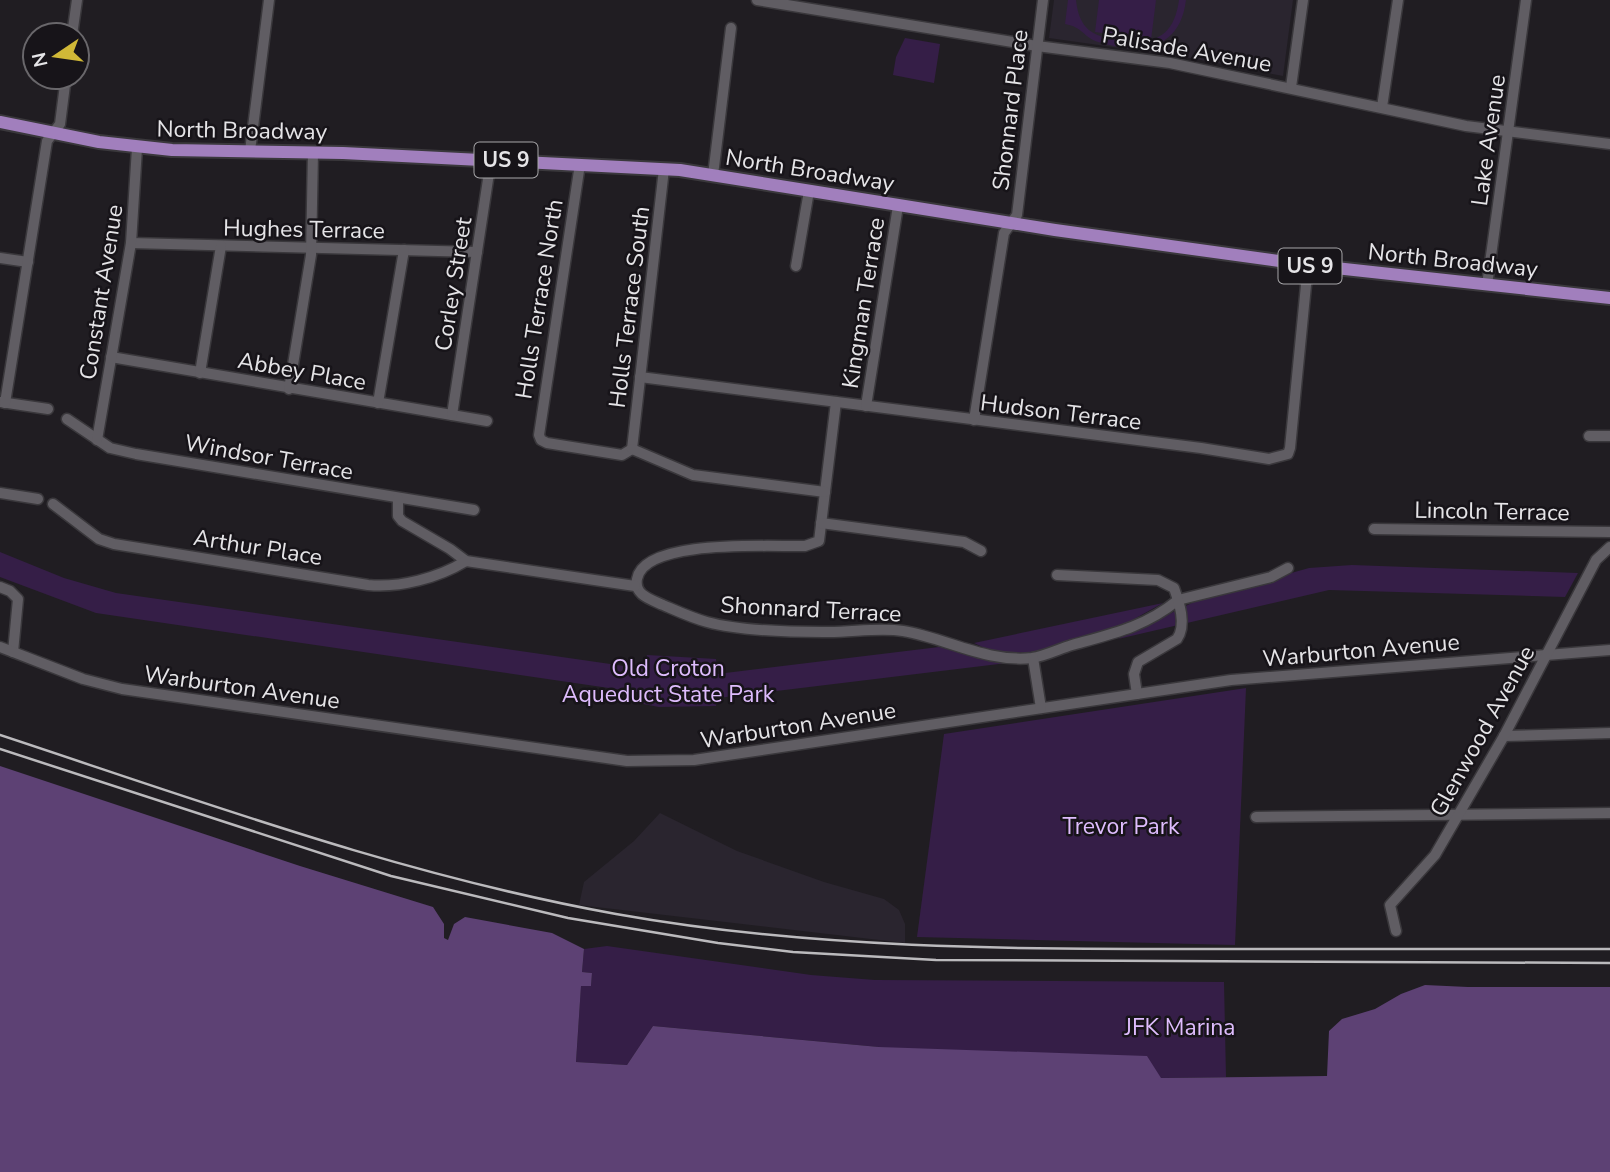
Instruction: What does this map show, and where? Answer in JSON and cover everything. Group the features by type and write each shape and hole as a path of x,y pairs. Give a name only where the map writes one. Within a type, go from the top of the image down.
{"main road":[{"name":"North Broadway","path":"0,122 137,148 491,159 664,169 1011,223 1308,265 1610,298"}],"street":[{"path":"74,21 77,0"},
{"path":"250,151 269,0"},
{"name":"Palisade Avenue","path":"757,0 1037,46 1170,63 1466,126 1610,144"},
{"name":"Shonnard Place","path":"974,420 1004,233 1017,215 1043,0"},
{"path":"1291,87 1303,0"},
{"path":"1382,107 1398,0"},
{"name":"Lake Avenue","path":"1487,285 1526,0"},
{"path":"712,176 732,28"},
{"path":"48,409 3,402 47,141 60,124 64,91"},
{"name":"Constant Avenue","path":"97,440 131,243 137,148"},
{"path":"289,388 311,248 313,152"},
{"name":"Corley Street","path":"452,415 491,159"},
{"name":"Holls Terrace North","path":"580,164 539,435 541,440 622,454 632,449"},
{"name":"Holls Terrace South","path":"632,449 664,169"},
{"path":"796,266 809,191"},
{"name":"Kingman Terrace","path":"866,406 898,206"},
{"name":"Hughes Terrace","path":"131,243 477,252"},
{"path":"200,373 221,246"},
{"path":"378,403 404,250"},
{"path":"0,258 28,262"},
{"name":"Hudson Terrace","path":"640,377 1269,459 1288,454 1308,265"},
{"name":"Abbey Place","path":"111,358 487,421"},
{"path":"398,498 398,516 402,521 466,561 635,586 643,565 663,556 702,548 805,547 819,541 836,402"},
{"name":"Windsor Terrace","path":"67,419 110,448 136,454 474,510"},
{"path":"1589,436 1610,436"},
{"path":"632,449 693,475 825,492"},
{"path":"0,493 38,499"},
{"name":"Arthur Place","path":"52,504 106,542 368,584 403,584 453,569 466,561"},
{"path":"821,523 964,542 981,551"},
{"name":"Lincoln Terrace","path":"1374,529 1610,532"},
{"name":"Glenwood Avenue","path":"1396,931 1390,905 1435,855 1504,736 1596,559 1610,547"},
{"name":"Shonnard Terrace","path":"635,586 638,592 653,601 708,623 757,629 825,632 905,631 993,656 1033,658 1119,634 1169,608 1178,600 1271,578 1289,568"},
{"path":"1057,575 1158,580 1174,588 1178,600 1181,634 1138,662 1134,674 1137,694"},
{"path":"0,587 10,591 18,599 13,652"},
{"name":"Warburton Avenue","path":"0,647 83,679 122,689 627,761 694,760 1231,680 1610,650"},
{"path":"1033,658 1041,708"},
{"path":"1504,736 1610,733"},
{"path":"1256,817 1610,813"}],"shaded area":[{"path":"1054,0 1293,0 1283,76 1191,58 1049,38"},
{"path":"0,766 300,866 433,907 444,924 444,938 448,940 454,924 465,917 552,933 584,949 582,972 592,973 591,986 581,986 576,1062 627,1065 653,1026 879,1047 1147,1056 1161,1078 1327,1076 1329,1031 1342,1019 1375,1009 1401,994 1425,985 1610,987 1610,1172 0,1172"},
{"path":"660,813 737,851 824,882 884,899 899,910 905,924 905,943 579,905 584,882 634,841"}],"green space":[{"path":"1068,0 1076,0 1081,20 1093,33 1106,38 1143,41 1160,36 1167,30 1179,0 1186,0 1182,17 1167,39 1156,45 1129,48 1098,42 1076,27 1065,24"},
{"path":"1099,0 1156,0 1151,40 1095,32"},
{"path":"905,38 940,44 934,83 893,75 896,57"},
{"name":"Old Croton Aqueduct State Park","path":"0,552 64,578 116,593 645,669 647,655 716,659 717,674 939,647 1007,663 718,698 716,706 659,707 643,704 643,693 96,613 0,577"},
{"path":"1352,565 1578,573 1565,597 1329,590 1118,639 1200,599 1309,568"},
{"path":"1163,603 1118,628 1035,653 993,652 974,643"},
{"name":"Trevor Park","path":"1246,688 1235,945 917,937 944,734"},
{"name":"JFK Marina","path":"607,946 811,975 875,980 1224,982 1226,1077 1161,1078 879,1047 653,1026 627,1065 576,1062 581,985 591,986 592,973 582,972 584,949"}],"railway":[{"path":"0,735 228,811 382,858 537,898 693,926 849,941 1005,948 1610,949"},
{"path":"0,749 391,876 568,918 718,943 793,952 936,960 1610,963"}]}
